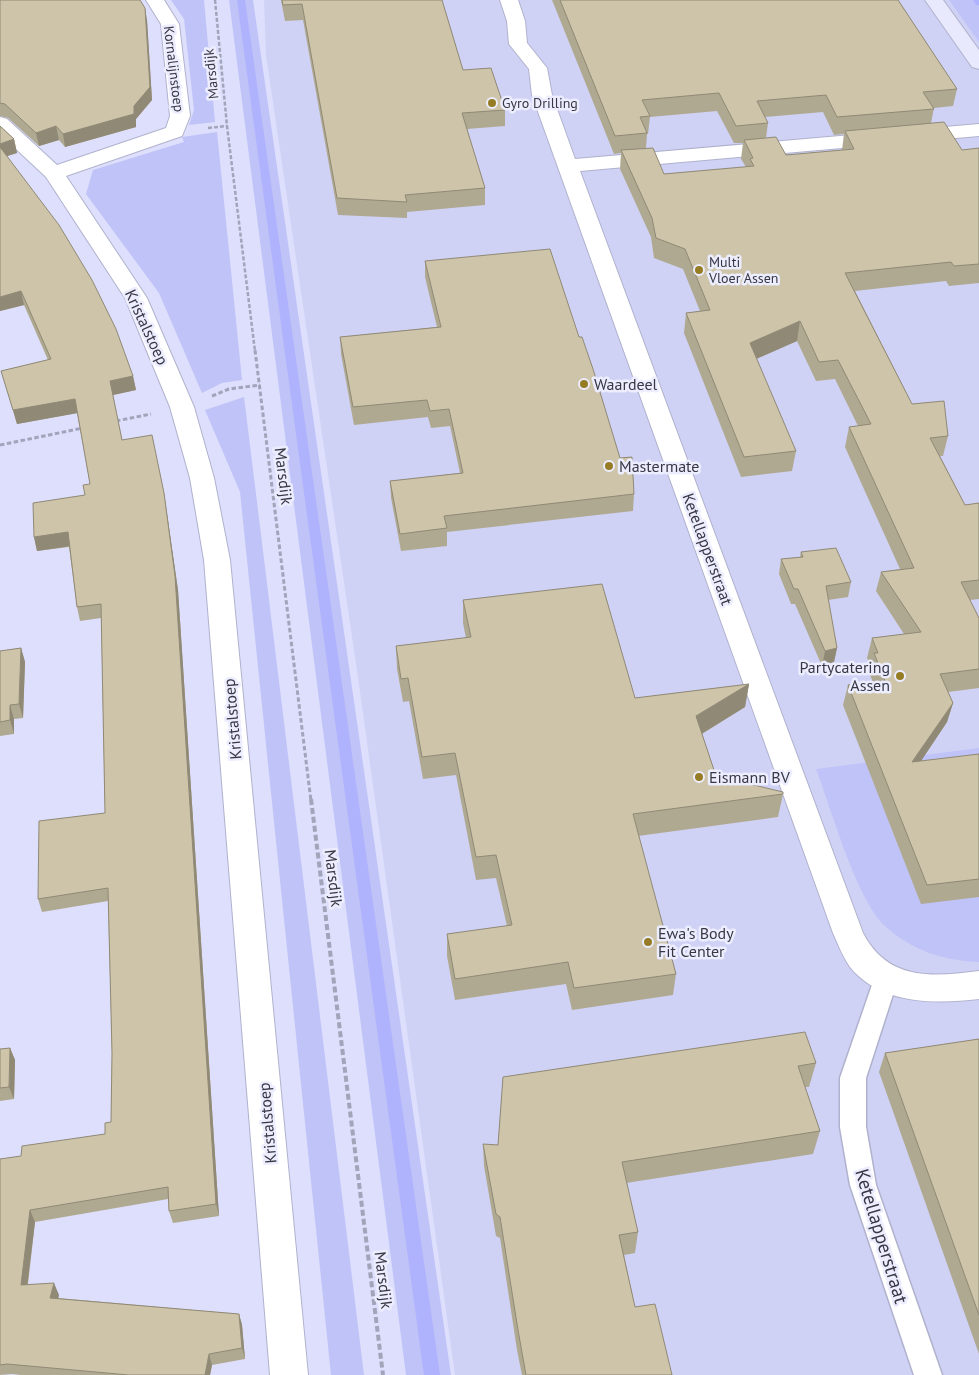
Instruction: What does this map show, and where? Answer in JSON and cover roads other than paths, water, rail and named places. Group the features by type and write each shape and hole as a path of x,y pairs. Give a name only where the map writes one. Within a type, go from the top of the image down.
{"street":[{"name":"Kornalijnstoep","path":"54,173 175,132 180,116 170,24 156,0"},
{"name":"Ketellapperstraat","path":"509,0 516,20 518,44 538,68 542,95 848,933 862,958 886,979 917,988 956,989 979,985"},
{"path":"934,0 979,63"},
{"name":"Kristalstoep","path":"0,123 54,173 136,298 182,406 202,478 217,560 289,1375"},
{"path":"568,166 979,130"}],"lane":[{"name":"Ketellapperstraat","path":"886,979 854,1078 853,1126 863,1185 928,1375"}],"waterway":[{"path":"241,0 432,1375"}],"place":[{"name":"Gyro Drilling","path":"492,103"},
{"name":"Multi Vloer Assen","path":"699,270"},
{"name":"Waardeel","path":"584,384"},
{"name":"Mastermate","path":"609,466"},
{"name":"Partycatering Assen","path":"900,676"},
{"name":"Eismann BV","path":"699,777"},
{"name":"Ewa's Body Fit Center","path":"648,942"}]}
